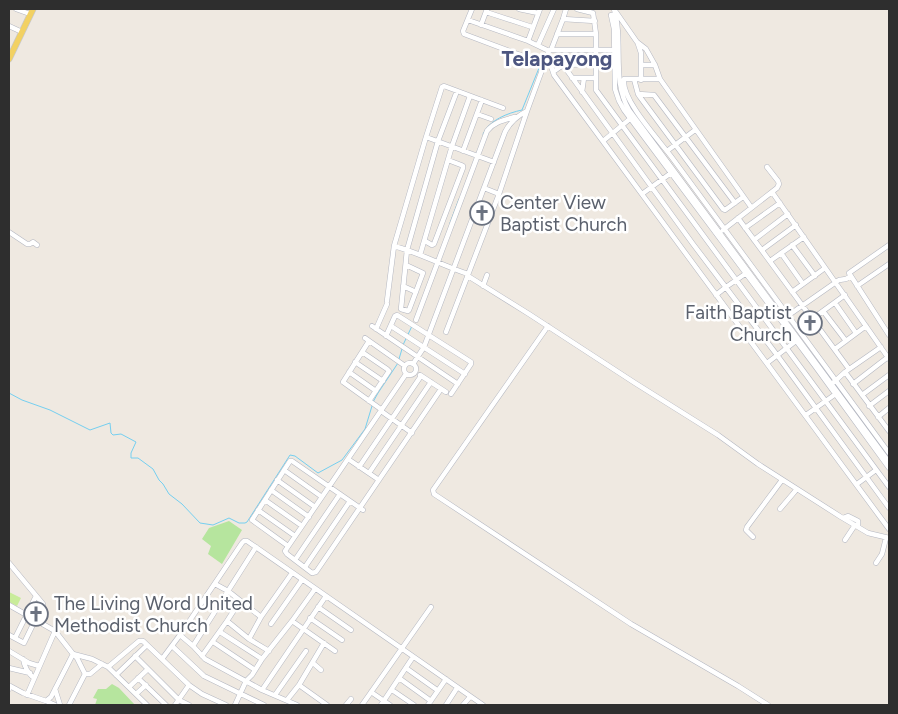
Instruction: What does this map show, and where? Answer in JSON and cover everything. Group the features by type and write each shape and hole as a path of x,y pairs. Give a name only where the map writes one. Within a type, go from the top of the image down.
{"main road":[{"path":"9,59 13,43 22,32 32,12"}],"street":[{"path":"16,9 32,12"},
{"path":"472,9 463,31 464,34 551,66 553,72 603,141 889,529"},
{"path":"519,9 539,11 528,41"},
{"path":"538,45 554,9"},
{"path":"446,332 499,194 542,63 550,51 566,9"},
{"path":"577,9 593,13 595,21 596,90 889,487"},
{"path":"481,25 486,10 532,27"},
{"path":"641,80 640,49 615,11 611,15 616,49 622,79 631,104 667,150 784,320 832,384 836,393 889,453"},
{"path":"468,20 528,41 550,51 616,49"},
{"path":"563,20 595,21"},
{"path":"9,26 22,32"},
{"path":"557,34 596,34"},
{"path":"637,42 646,49 660,79 751,208"},
{"path":"616,49 615,89 619,101 712,230 836,393 889,468"},
{"path":"535,68 542,63"},
{"path":"553,72 563,65 596,64"},
{"path":"563,65 889,508"},
{"path":"641,65 655,65"},
{"path":"572,78 596,78"},
{"path":"582,92 584,78"},
{"path":"622,79 660,79"},
{"path":"622,79 622,97 629,110 836,380 876,439 889,462"},
{"path":"634,79 638,94 723,209 725,210 743,197"},
{"path":"458,384 374,328 387,303 394,246 442,87 444,86 503,108"},
{"path":"406,265 423,272 409,311 401,309 407,250 438,141 457,91"},
{"path":"638,94 654,94 735,203"},
{"path":"420,255 452,146 470,96"},
{"path":"463,151 482,100"},
{"path":"416,320 487,131 497,122 527,111"},
{"path":"478,114 491,119"},
{"path":"413,364 424,347 504,132 517,116"},
{"path":"603,141 631,118"},
{"path":"667,150 695,130"},
{"path":"426,136 494,162"},
{"path":"425,241 432,245 434,244 463,168 463,166 448,160"},
{"path":"722,230 777,188 778,182 767,167"},
{"path":"642,194 670,173"},
{"path":"484,188 499,194"},
{"path":"772,192 889,358 853,384"},
{"path":"746,228 780,203"},
{"path":"754,240 788,214"},
{"path":"738,218 835,349 853,384 889,431 876,439"},
{"path":"762,250 796,225"},
{"path":"704,236 712,230"},
{"path":"9,232 27,244 32,242 37,244"},
{"path":"770,261 804,237"},
{"path":"685,251 693,244"},
{"path":"889,244 849,273 889,335"},
{"path":"792,245 815,276"},
{"path":"394,246 439,262 468,275 718,435 782,480 843,518 848,516 858,521 857,526 845,540"},
{"path":"781,253 804,284"},
{"path":"857,286 889,264"},
{"path":"792,292 825,268"},
{"path":"716,295 745,274"},
{"path":"483,286 487,276"},
{"path":"784,320 840,279 846,279 851,276"},
{"path":"403,286 416,292"},
{"path":"812,319 845,295"},
{"path":"834,303 856,333"},
{"path":"823,311 846,341"},
{"path":"386,336 397,315 470,362 472,364 452,394"},
{"path":"391,326 465,374"},
{"path":"548,326 433,490 434,494 631,624 768,705"},
{"path":"835,349 866,326"},
{"path":"404,366 367,340 344,383 412,433"},
{"path":"767,363 796,341"},
{"path":"832,384 847,370 881,346"},
{"path":"362,352 389,370 389,373 376,391 372,403"},
{"path":"356,362 383,381"},
{"path":"404,366 409,363 413,364"},
{"path":"413,364 415,372"},
{"path":"404,366 406,374"},
{"path":"349,372 376,391"},
{"path":"406,374 412,375 415,372"},
{"path":"406,374 285,551 312,573 316,572 412,433 444,391 415,372"},
{"path":"862,395 889,375"},
{"path":"359,467 421,376"},
{"path":"368,473 431,382"},
{"path":"869,406 889,392"},
{"path":"806,415 836,393"},
{"path":"878,417 889,408"},
{"path":"348,459 379,480"},
{"path":"288,546 252,520 291,460 362,508"},
{"path":"284,470 322,497"},
{"path":"857,484 876,470"},
{"path":"277,480 315,507"},
{"path":"753,537 746,530 746,527 782,480"},
{"path":"780,509 797,489"},
{"path":"271,490 309,517"},
{"path":"295,560 340,494"},
{"path":"264,500 302,526"},
{"path":"305,567 350,501"},
{"path":"258,510 295,536"},
{"path":"857,526 868,533 888,538 882,554 876,563"},
{"path":"162,659 180,636 244,541 246,541 446,679 480,705"},
{"path":"193,646 256,547"},
{"path":"9,635 24,643 43,604 10,566"},
{"path":"249,638 292,573"},
{"path":"271,624 302,580"},
{"path":"215,584 228,591 262,617"},
{"path":"235,705 246,681 314,589"},
{"path":"15,638 36,596"},
{"path":"262,690 326,596"},
{"path":"202,656 240,601"},
{"path":"9,605 55,631 77,658 86,674"},
{"path":"318,607 351,630"},
{"path":"362,705 431,607"},
{"path":"310,618 342,640"},
{"path":"227,621 269,651"},
{"path":"292,621 335,651"},
{"path":"27,695 55,631"},
{"path":"220,632 262,659"},
{"path":"180,636 205,659 262,690 297,705"},
{"path":"108,667 139,641 143,641 190,685 202,694 226,705"},
{"path":"213,642 255,670"},
{"path":"287,700 299,685 324,643"},
{"path":"116,675 147,645"},
{"path":"172,646 204,676 264,705"},
{"path":"275,695 306,650"},
{"path":"9,651 29,663 39,666"},
{"path":"73,654 92,659 108,667 147,705"},
{"path":"44,702 56,690 73,654"},
{"path":"135,656 179,700 189,705"},
{"path":"383,703 413,657"},
{"path":"23,659 24,664 34,678"},
{"path":"313,663 321,670"},
{"path":"9,689 10,686 44,702 70,704 86,674 90,674 102,664"},
{"path":"9,668 30,673"},
{"path":"128,687 148,668"},
{"path":"406,668 437,690"},
{"path":"138,678 166,705"},
{"path":"399,678 430,703 446,679"},
{"path":"136,694 146,685"},
{"path":"175,705 190,685"},
{"path":"299,685 326,705"},
{"path":"446,705 457,688"},
{"path":"56,690 58,704"},
{"path":"392,690 414,705"},
{"path":"371,692 383,703 390,705"},
{"path":"463,705 470,696"},
{"path":"346,705 351,699"}],"green space":[{"path":"229,521 242,530 222,564 208,554 211,546 202,539 209,528"},
{"path":"9,592 21,598 17,606 9,602"},
{"path":"112,684 119,688 135,705 95,705 97,699 93,698 98,689 106,689"}],"waterway":[{"path":"483,134 494,121 505,115 522,110 541,66"},
{"path":"450,223 459,199"},
{"path":"403,345 412,326"},
{"path":"399,359 402,349"},
{"path":"373,402 398,363"},
{"path":"9,393 50,410 90,430 110,423 113,435 121,434 136,442 131,458 138,458 153,469 169,494 182,504 200,523 213,525 229,518 239,523 247,522 290,455 295,456 318,473 342,460 365,429 372,406"}],"place":[{"name":"Center View Baptist Church","path":"482,213"},
{"name":"Faith Baptist Church","path":"810,323"},
{"name":"The Living Word United Methodist Church","path":"36,614"}],"district":[{"name":"Telapayong","path":"557,58"}]}
